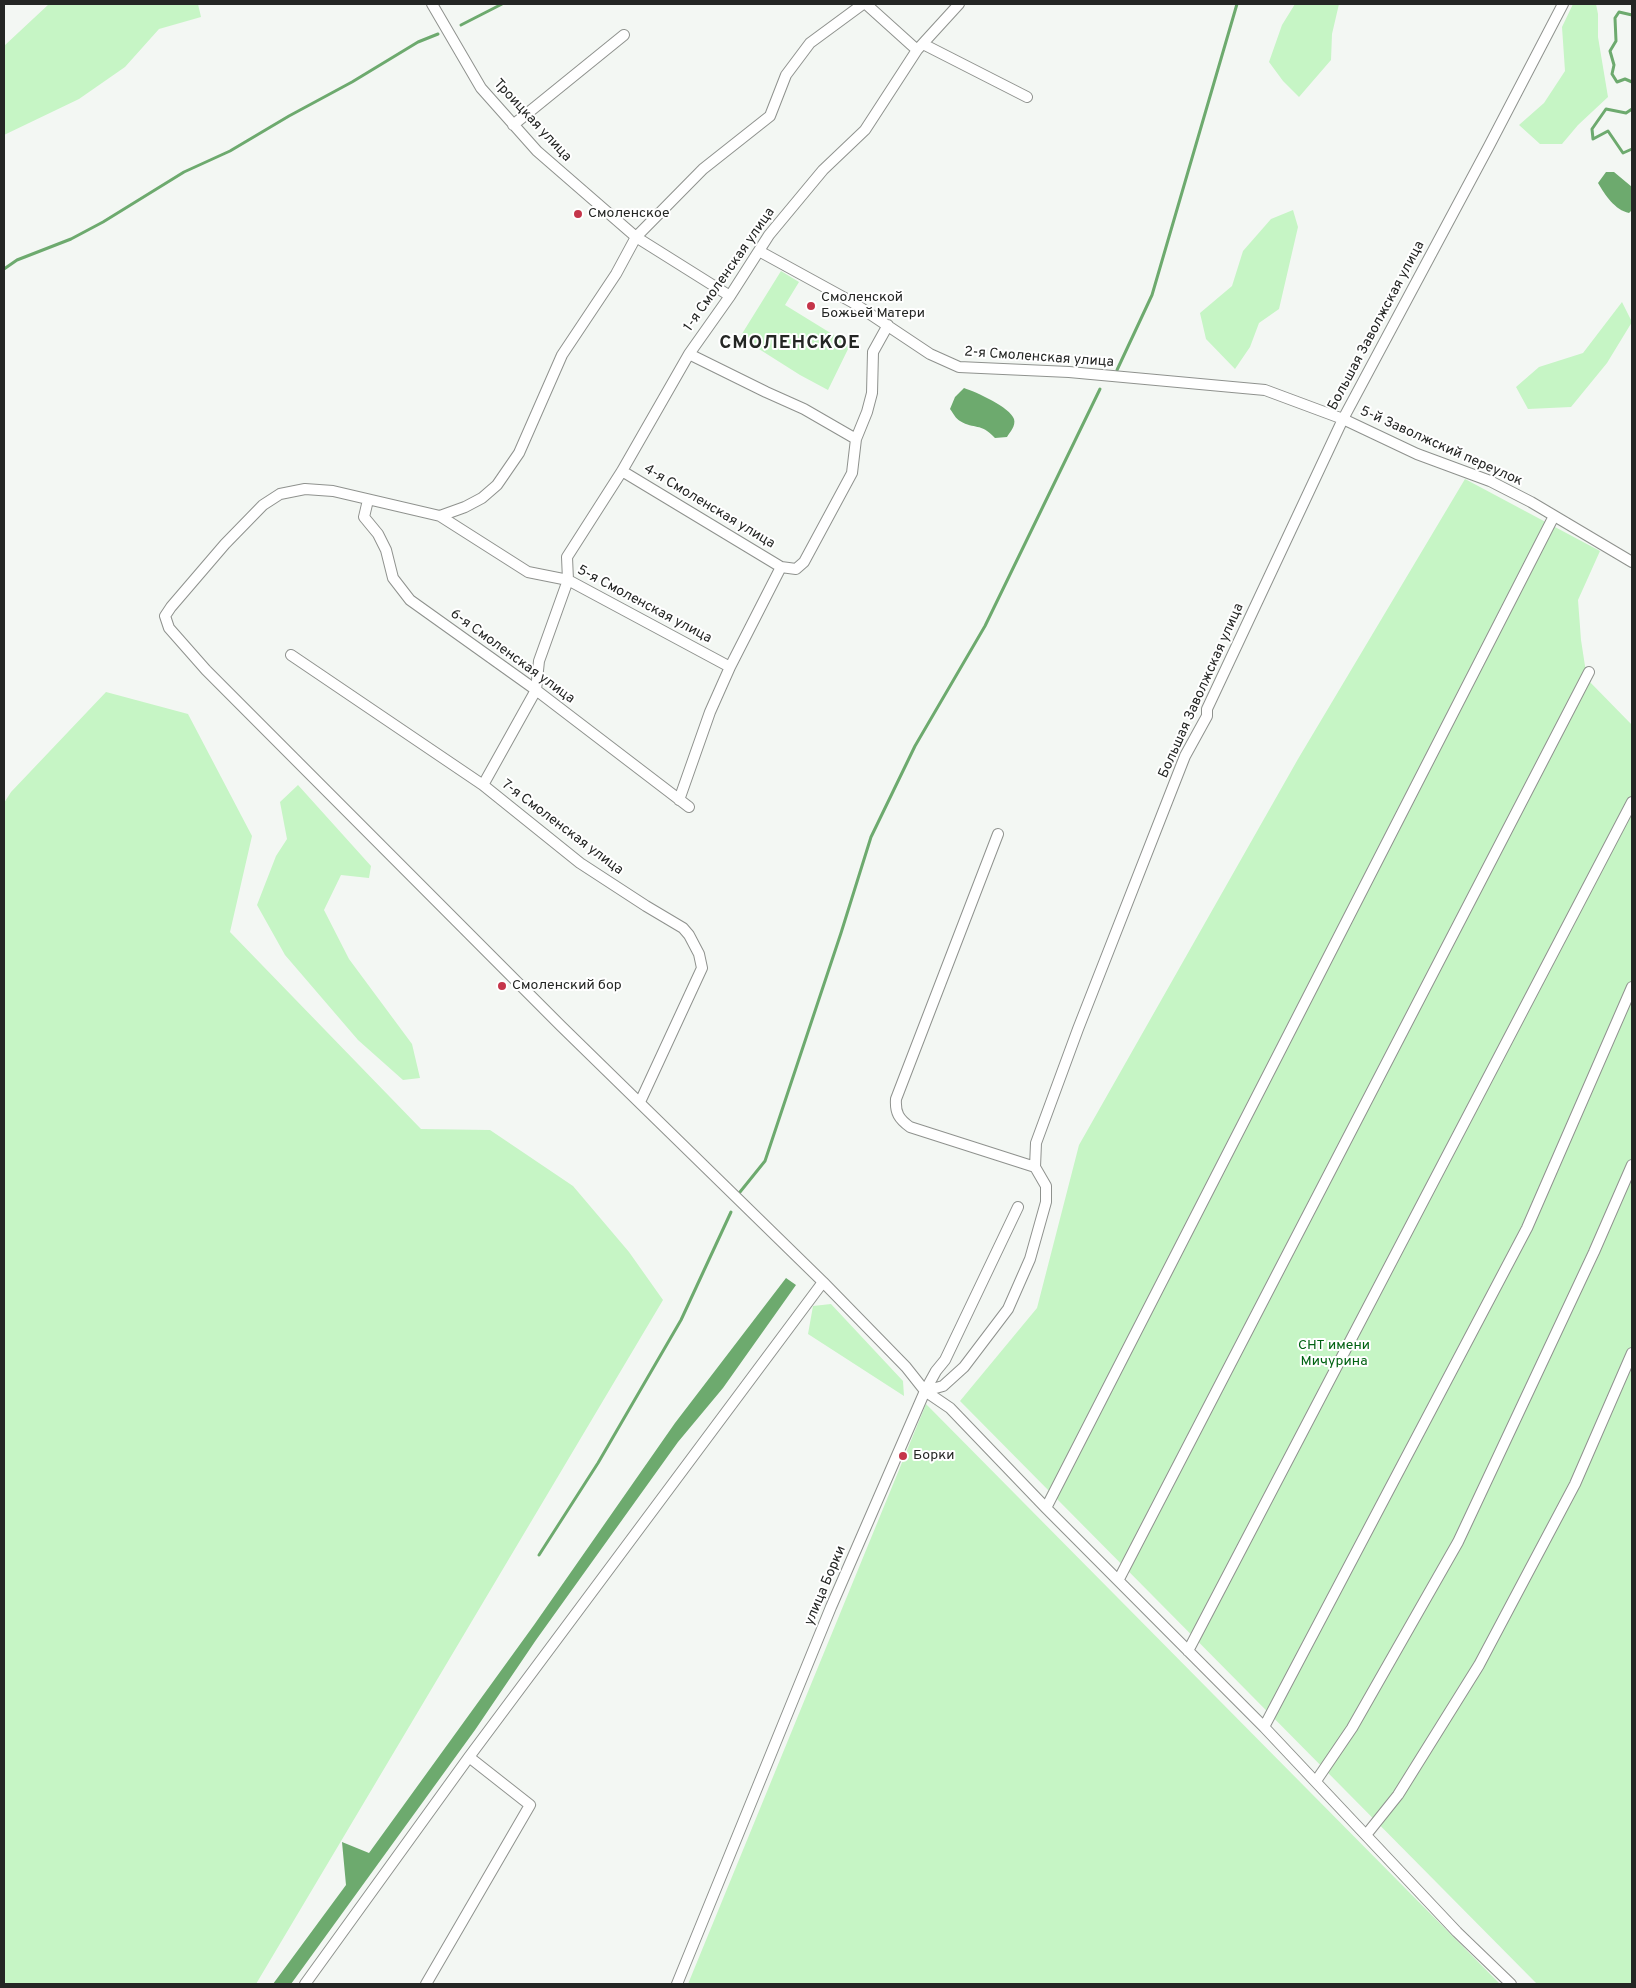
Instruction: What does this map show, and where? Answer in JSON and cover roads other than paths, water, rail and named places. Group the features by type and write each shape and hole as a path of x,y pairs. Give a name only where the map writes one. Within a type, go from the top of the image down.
{"street":[{"name":"Троицкая улица","path":"432,4 481,88 513,125 537,151 636,237"},
{"path":"1027,97 920,47 864,4 810,43 786,74 770,116 703,168 636,237 616,274 562,355 519,454 497,485 482,498 465,507 440,516 333,492 305,489 280,494 263,505 226,544 165,616 169,628 220,684 561,1026 823,1282 906,1367 925,1391 950,1408 1046,1508 1264,1727 1457,1932 1511,1984"},
{"name":"1-я Смоленская улица","path":"536,690 539,661 568,580 567,557 622,471 688,354 730,296 769,235 817,176 865,130 920,47 959,4"},
{"name":"Большая Заволжская улица","path":"925,1391 943,1386 964,1368 1008,1309 1030,1259 1046,1202 1046,1186 1035,1167 1036,1143 1078,1029 1185,756 1207,716 1207,709 1211,700 1343,419 1563,4"},
{"path":"513,125 624,35"},
{"path":"636,237 730,296"},
{"name":"2-я Смоленская улица","path":"758,251 852,302 930,354 959,368 1074,373 1265,390 1343,419"},
{"path":"679,800 710,712 730,667 781,567 796,570 804,562 852,473 856,439 867,412 872,393 873,352 888,326"},
{"path":"688,354 804,409 856,439"},
{"name":"5-й Заволжский переулок","path":"1343,419 1417,454 1490,481 1632,562"},
{"name":"4-я Смоленская улица","path":"622,471 781,567"},
{"name":"6-я Смоленская улица","path":"368,500 364,517 378,534 386,550 393,578 410,600 536,690 689,807"},
{"name":"5-я Смоленская улица","path":"440,516 528,572 568,580 730,667"},
{"path":"1046,1508 1554,516"},
{"name":"7-я Смоленская улица","path":"291,656 483,785 580,863 684,928 690,935 699,954 702,968 640,1102"},
{"path":"1119,1580 1588,672"},
{"path":"483,785 536,690"},
{"path":"1188,1651 1632,802"},
{"path":"998,834 896,1100 895,1110 900,1119 910,1127 1035,1167"},
{"path":"1264,1727 1527,1228 1632,987"},
{"path":"1316,1781 1352,1728 1458,1542 1590,1261 1632,1165"},
{"name":"улица Борки","path":"677,1984 831,1607 925,1391 936,1371 945,1360 1018,1206"},
{"path":"305,1984 469,1757 823,1282"},
{"path":"1366,1835 1398,1795 1479,1665 1575,1484 1632,1354"},
{"path":"426,1984 530,1806 469,1757"}],"waterway":[{"path":"461,25 502,4"},
{"path":"1117,370 1152,295 1237,4"},
{"path":"1632,15 1619,12 1615,18 1616,41 1610,51 1614,65 1612,74 1617,82 1625,79 1632,82"},
{"path":"4,269 17,260 71,239 103,222 184,172 230,151 352,82 418,42 438,34"},
{"path":"1632,109 1626,113 1606,109 1592,129 1593,139 1608,131 1623,153 1632,149"},
{"path":"740,1192 765,1161 871,837 915,746 985,626 1100,389"},
{"path":"539,1555 598,1463 681,1320 731,1212"}],"place":[{"name":"Смоленское","path":"578,214"},
{"name":"Смоленской Божьей Матери","path":"811,306"},
{"name":"Смоленский бор","path":"502,986"},
{"name":"Борки","path":"903,1456"}],"district":[{"name":"СМОЛЕНСКОЕ","path":"790,344"}],"park label":[{"name":"СНТ имени Мичурина","path":"1334,1354"}]}
